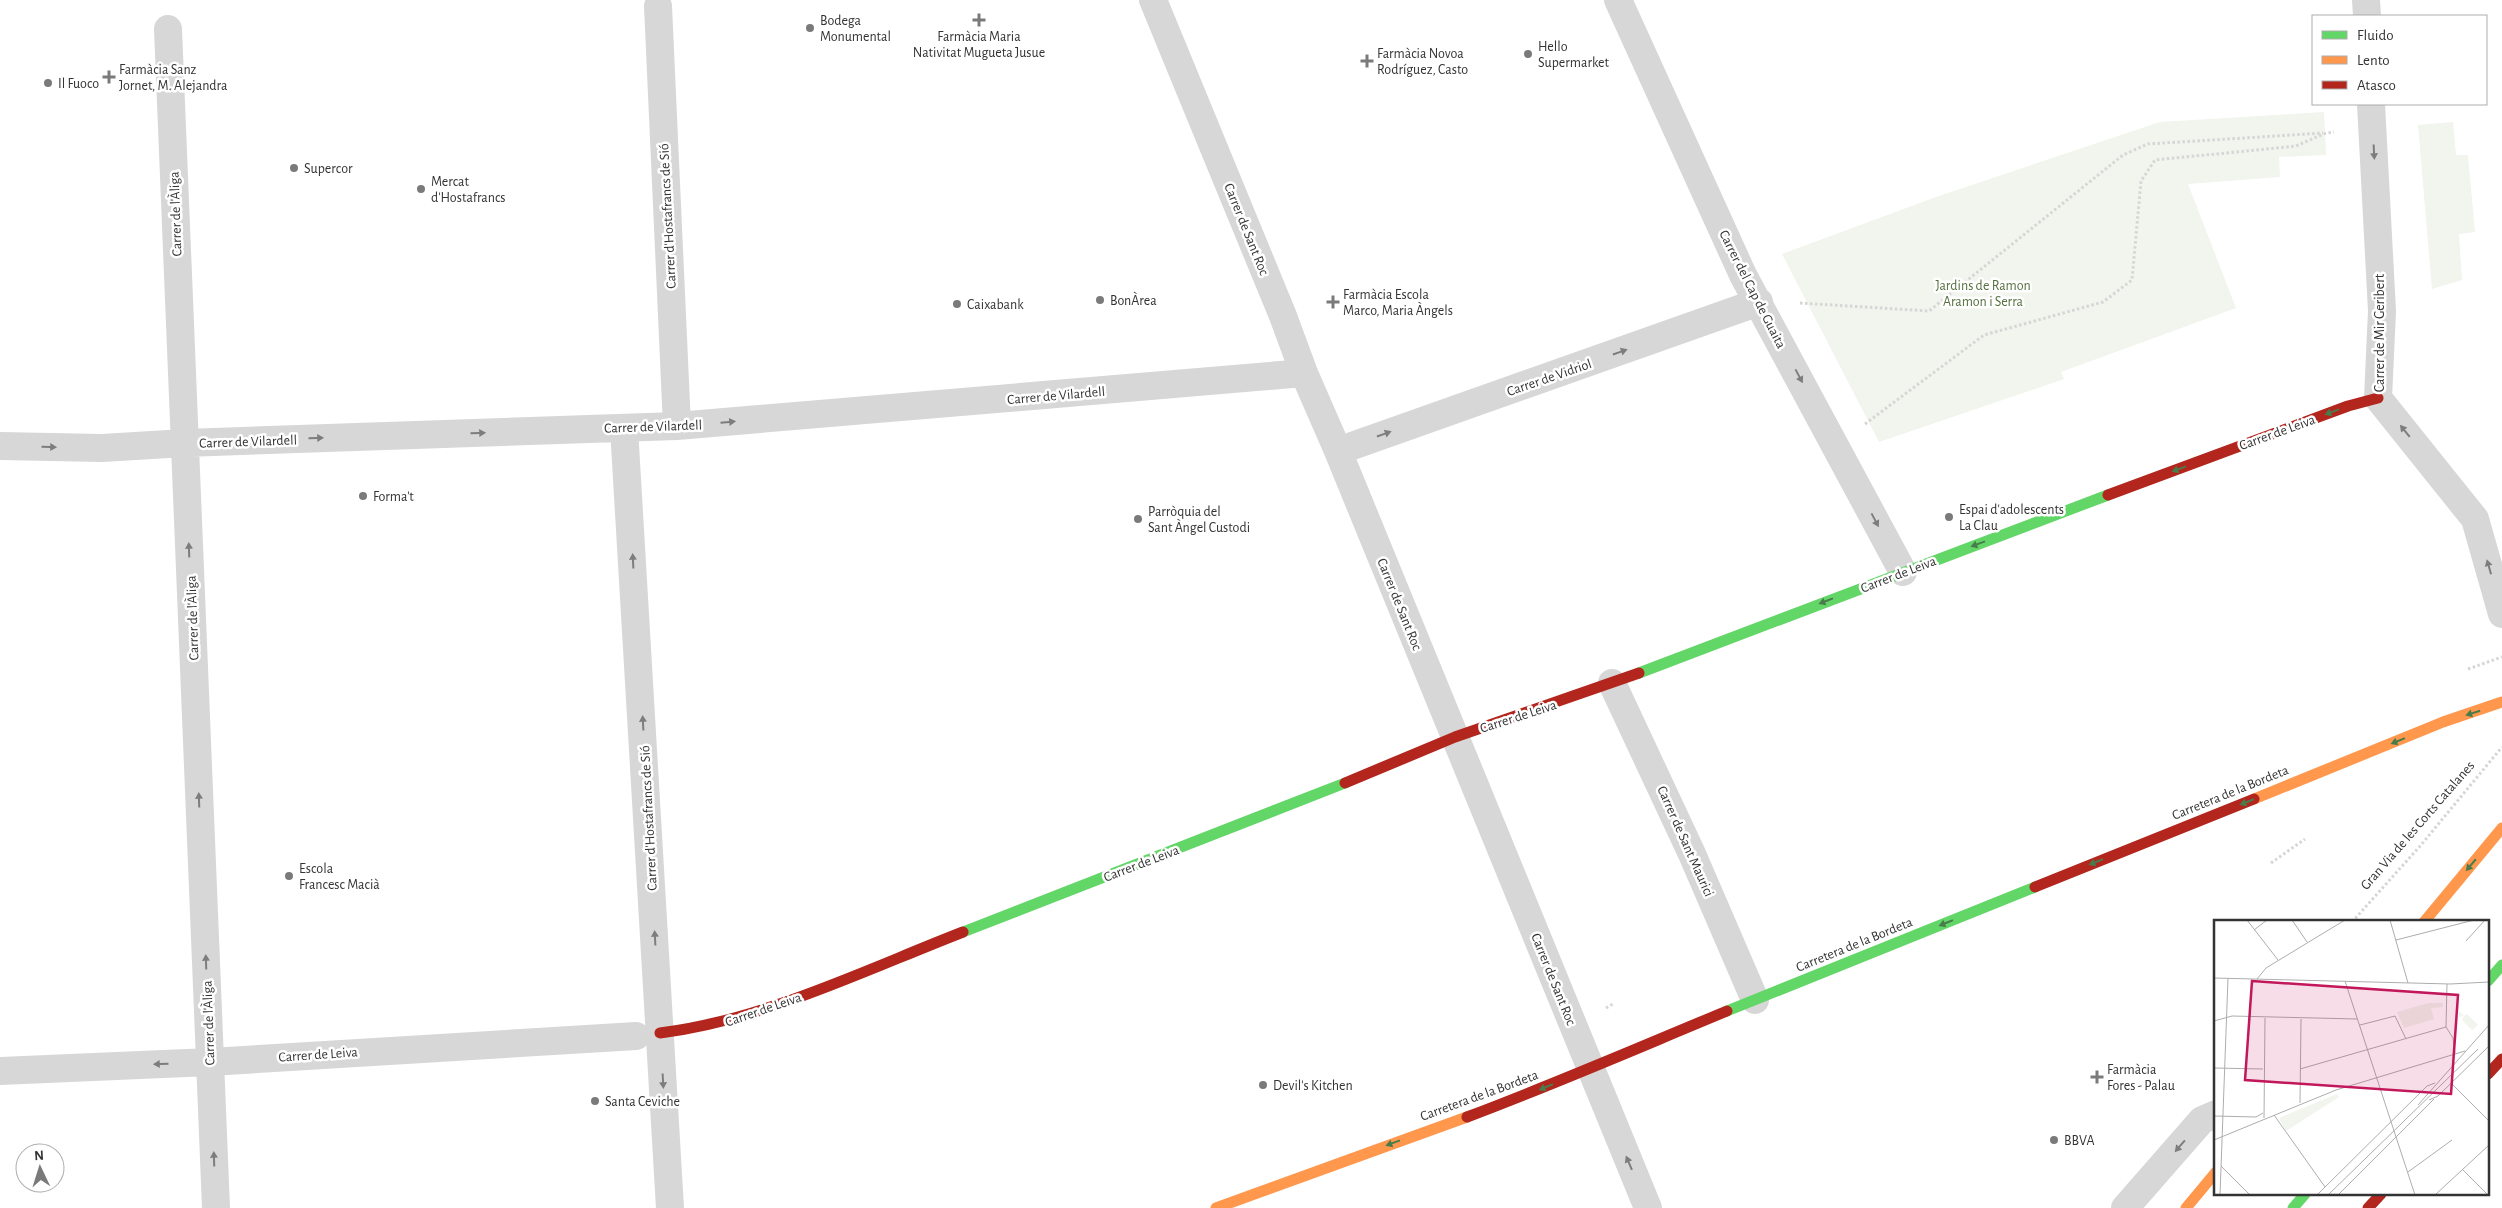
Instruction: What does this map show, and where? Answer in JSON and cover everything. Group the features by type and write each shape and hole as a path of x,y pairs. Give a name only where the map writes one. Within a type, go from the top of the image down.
{"street":[{"name":"Carrer de Sant Roc","path":"1153,0 1283,316 1304,373 1338,451 1648,1208"},
{"name":"Carrer del Cap de Guaita","path":"1618,0 1698,178 1744,274 1903,572"},
{"path":"2366,0 2367,15"},
{"name":"Carrer d'Hostafrancs de Sió","path":"658,6 653,48 677,426"},
{"name":"Carrer de l'Àliga","path":"168,29 216,1208"},
{"name":"Carrer de Mir Geribert","path":"2372,105 2382,311 2378,398 2475,518 2502,614"},
{"name":"Carrer de Vidriol","path":"1338,451 1759,302"},
{"name":"Carrer de Vilardell","path":"0,446 102,448 185,443 677,426 1304,373"},
{"name":"Carrer de Leiva","path":"0,1071 210,1062 648,1034 701,1028 738,1020 1391,765 1455,737 1612,683 2348,406 2378,398"},
{"name":"Carrer d'Hostafrancs de Sió","path":"624,428 648,1034 670,1208"},
{"name":"Carrer de Sant Maurici","path":"1612,683 1692,854 1755,1000"},
{"name":"Carretera de la Bordeta","path":"1216,1208 1533,1092 1590,1067 2443,722 2502,702"},
{"path":"2426,920 2502,828"},
{"path":"2490,979 2502,965"},
{"path":"2125,1208 2202,1120 2214,1115"},
{"path":"2186,1208 2214,1174"},
{"path":"2293,1208 2302,1196"},
{"path":"2368,1208 2379,1196"}],"path":[{"path":"1759,302 1929,311 2123,154 2148,144 2342,132"},
{"path":"1837,448 1868,422 1984,335 2104,302 2132,280 2141,182 2155,160 2296,146 2326,133"},
{"path":"2468,669 2502,657"},
{"name":"Gran Via de les Corts Catalanes","path":"2354,920 2421,845 2502,747"},
{"path":"2271,863 2305,839"},
{"path":"1605,1008 1613,1004"}],"green space":[{"name":"Jardins de Ramon Aramon i Serra","path":"2324,112 2326,155 2279,157 2280,177 2188,184 2236,308 2061,372 2064,379 1879,442 1782,254 1936,197 2160,122"},
{"path":"2453,122 2456,155 2468,155 2475,232 2459,234 2462,280 2432,289 2418,125"}],"traffic: fast":[{"path":"1639,673 2108,495"},
{"path":"963,932 1345,783"},
{"path":"1727,1011 2035,887"},
{"path":"2490,979 2502,965"},
{"path":"2293,1208 2303,1196"}],"traffic: slow":[{"path":"2254,799 2443,722 2502,702"},
{"path":"2426,920 2502,828"},
{"path":"1216,1208 1467,1117"},
{"path":"2186,1208 2214,1174"}],"traffic: jam":[{"path":"2108,495 2348,406 2378,398"},
{"path":"1345,783 1455,737 1639,673"},
{"path":"2035,887 2254,799"},
{"path":"660,1033 737,1017 776,1005 814,992 963,932"},
{"path":"1467,1117 1727,1011"},
{"path":"2490,1072 2502,1059"},
{"path":"2368,1208 2379,1196"}],"place":[{"name":"Farmàcia Maria Nativitat Mugueta Jusue","path":"979,20"},
{"name":"Bodega Monumental","path":"810,28"},
{"name":"Hello Supermarket","path":"1528,54"},
{"name":"Farmàcia Novoa Rodríguez, Casto","path":"1367,61"},
{"name":"Farmàcia Sanz Jornet, M. Alejandra","path":"109,77"},
{"name":"Il Fuoco","path":"48,83"},
{"name":"Supercor","path":"294,168"},
{"name":"Mercat d'Hostafrancs","path":"421,189"},
{"name":"BonÀrea","path":"1100,300"},
{"name":"Farmàcia Escola Marco, Maria Àngels","path":"1333,302"},
{"name":"Caixabank","path":"957,304"},
{"name":"Forma't","path":"363,496"},
{"name":"Espai d'adolescents La Clau","path":"1949,517"},
{"name":"Parròquia del Sant Àngel Custodi","path":"1138,519"},
{"name":"Escola Francesc Macià","path":"289,876"},
{"name":"Farmàcia Fores - Palau","path":"2097,1077"},
{"name":"Devil's Kitchen","path":"1263,1085"},
{"name":"Santa Ceviche","path":"595,1101"},
{"name":"BBVA","path":"2054,1140"}]}
